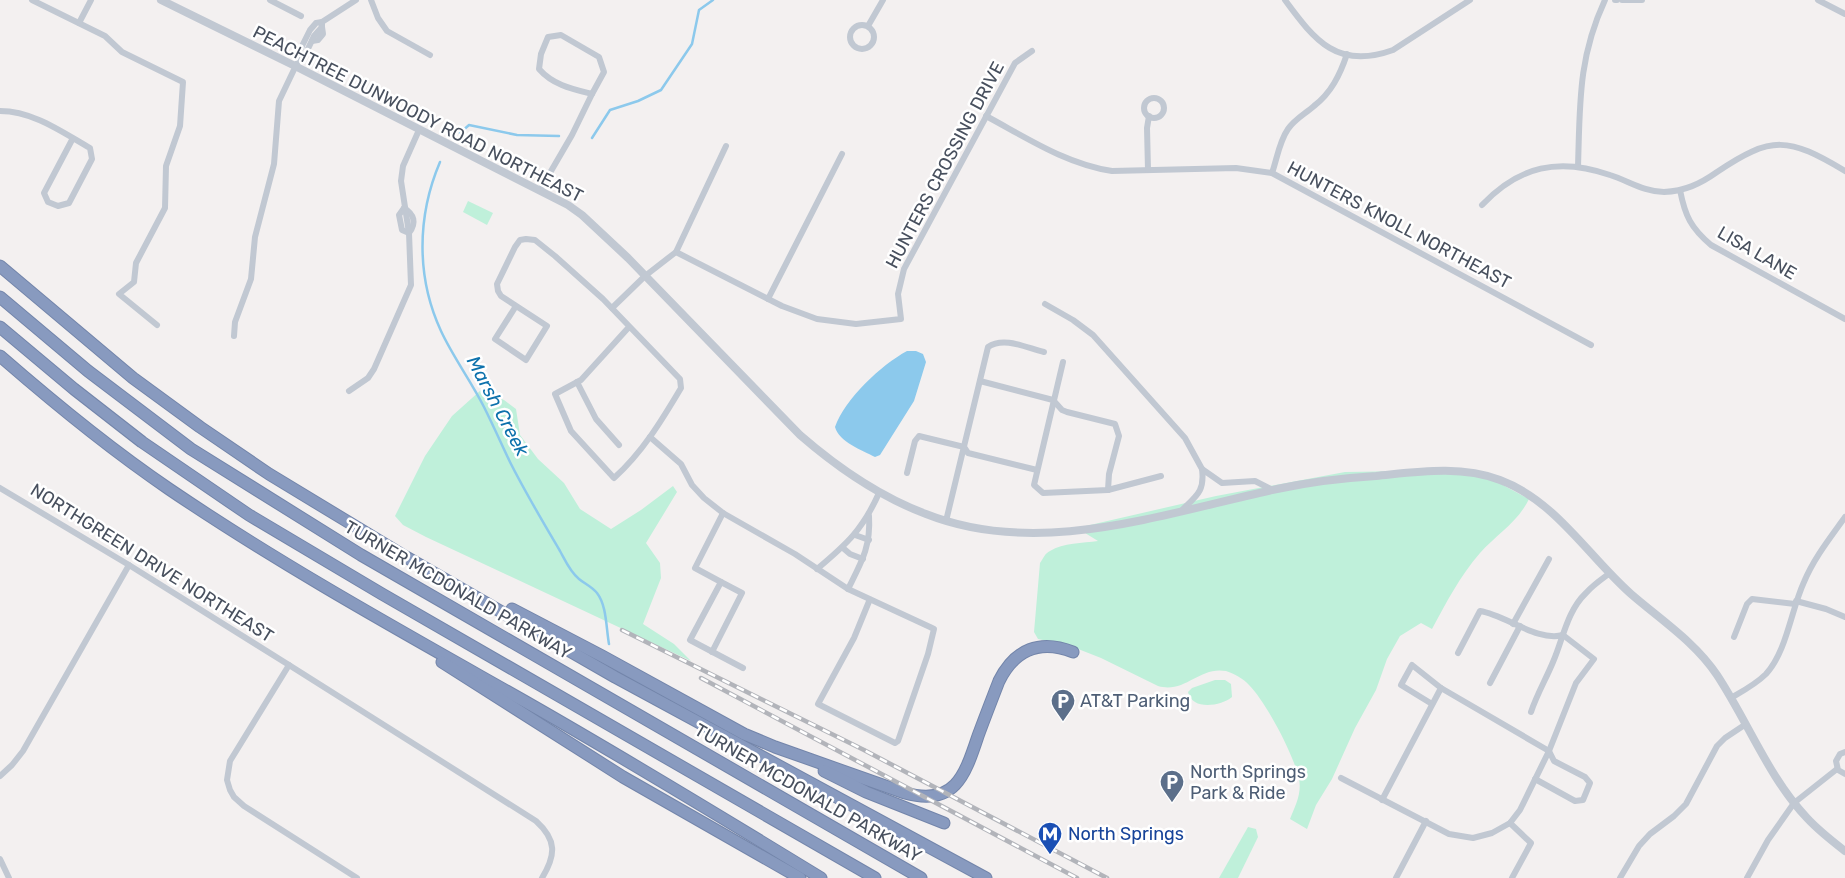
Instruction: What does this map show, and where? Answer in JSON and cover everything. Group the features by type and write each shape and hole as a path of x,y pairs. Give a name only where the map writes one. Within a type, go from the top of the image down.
{"highway":[{"path":"0,266 133,378 200,427 328,511 650,696 986,878"},
{"name":"TURNER MCDONALD PARKWAY","path":"0,297 88,371 191,449 361,555 921,878"},
{"path":"0,327 74,389 142,442 250,515 407,608 875,878"},
{"path":"0,356 53,402 168,488 304,575 706,807 821,878"},
{"path":"460,588 481,593 602,656 744,734 866,792 944,823"},
{"path":"375,616 401,636 478,686 614,771 800,878"},
{"path":"775,748 904,793 927,797 937,795 948,790 963,776 968,767 998,681 1013,660 1031,648 1042,646 1063,648 1073,652"}],"street":[{"path":"32,0 105,36 122,52 183,82 180,126 166,166 165,208 136,262 134,282 119,294 157,325"},
{"path":"80,23 91,0"},
{"name":"PEACHTREE DUNWOODY ROAD NORTHEAST","path":"161,0 568,205 582,215 645,276 800,435 829,460 879,493 927,515 981,529 1017,533 1073,532 1126,523 1273,490 1344,478 1454,470 1486,475 1515,487 1540,503 1583,544 1630,594 1694,647 1717,676 1794,803 1828,838 1845,851"},
{"path":"270,0 301,16"},
{"path":"234,336 235,322 250,279 255,237 274,164 279,101 300,57 306,53 322,24 356,0"},
{"path":"371,0 378,18 387,31 430,55"},
{"path":"868,26 883,0"},
{"path":"1285,0 1312,36 1328,48 1347,54 1370,56 1393,50 1470,0"},
{"path":"1578,167 1580,95 1583,69 1592,33 1605,0"},
{"path":"1622,0 1642,0"},
{"path":"1818,0 1845,14"},
{"path":"300,57 300,50 310,30 316,22 322,24"},
{"path":"540,190 572,135 604,72 599,57 561,35 548,37 541,54 539,68 547,78 568,88 592,94"},
{"name":"HUNTERS CROSSING DRIVE","path":"676,252 768,299 817,320 836,323 875,323 901,319 898,294 904,269 1014,63 1032,51"},
{"path":"1272,173 1287,131 1300,116 1316,105 1329,91 1340,74 1347,54"},
{"path":"0,111 32,117 73,138 90,148 92,159 69,203 58,206 48,202 44,193 73,138"},
{"name":"HUNTERS KNOLL NORTHEAST","path":"986,116 1059,156 1079,164 1112,171 1236,168 1272,173 1591,346"},
{"path":"1148,170 1147,128 1149,116"},
{"path":"349,391 368,378 374,369 411,285 409,233 401,181 403,166 419,130"},
{"path":"1482,205 1502,186 1525,173 1553,166 1566,165 1609,174 1646,190 1663,192 1680,190 1702,182 1742,156 1767,146 1791,145 1819,155 1845,171"},
{"path":"612,308 645,276 676,252 726,146"},
{"path":"768,299 842,154"},
{"name":"LISA LANE","path":"1680,190 1683,207 1689,222 1698,234 1711,245 1845,319"},
{"path":"516,306 495,339 526,360 547,326 501,296 497,284 520,240 535,240 612,308 680,379 681,388 650,437 632,461 614,478 572,431 554,394 581,380 629,327"},
{"path":"1045,304 1073,320 1093,335 1185,438 1202,469 1203,486 1200,493 1181,511"},
{"path":"946,521 988,347 1005,342 1044,352"},
{"path":"1063,362 1034,485 1043,493 1108,490 1161,476"},
{"path":"980,381 1053,400 1062,410 1067,412 1110,421 1115,424 1119,436 1109,474 1108,490"},
{"path":"577,382 596,419 620,445"},
{"path":"907,473 914,441 919,436 964,447 968,453 1037,470"},
{"path":"650,437 681,464 692,485 704,498 723,513 795,554 848,589 870,599 934,629 928,654 898,741 895,743 818,704 854,638 870,599"},
{"path":"1202,469 1222,483 1255,481 1273,490"},
{"name":"NORTHGREEN DRIVE NORTHEAST","path":"0,488 129,565 536,821 545,830 552,847 550,865 542,878"},
{"path":"817,570 855,535 868,516 879,493"},
{"path":"712,652 742,594 695,568 723,513"},
{"path":"848,589 869,540 868,516"},
{"path":"1731,698 1759,681 1774,664 1782,648 1795,603 1814,561 1845,517"},
{"path":"855,535 869,540"},
{"path":"843,548 850,554 862,559"},
{"path":"1490,683 1549,559"},
{"path":"0,776 23,751 129,565"},
{"path":"1531,712 1538,691 1554,660 1577,604 1585,593 1610,573"},
{"path":"721,582 690,640 743,668"},
{"path":"1734,637 1747,604 1752,599 1795,603 1826,609 1845,617"},
{"path":"1458,653 1480,611 1489,612 1516,625 1553,638 1563,635"},
{"path":"1341,778 1448,834 1474,838 1492,833 1510,823 1520,810 1549,751 1576,683 1594,659 1563,635"},
{"path":"289,665 230,761 227,780 230,790 234,797 244,806 358,878"},
{"path":"1432,704 1401,686 1412,665 1441,688 1549,751 1554,761 1585,776 1590,783 1583,800 1575,801 1535,779"},
{"path":"1382,800 1441,688"},
{"path":"1620,878 1639,846 1650,834 1674,816 1686,804 1717,746 1725,738 1746,724"},
{"path":"1845,752 1837,757 1836,762 1837,769 1845,774"},
{"path":"1747,878 1768,840 1794,803 1837,769"},
{"path":"1396,878 1426,822"},
{"path":"1510,823 1531,843 1512,878"},
{"path":"0,859 9,878"}],"green space":[{"path":"468,201 493,213 487,225 463,212"},
{"path":"481,390 504,400 516,409 520,435 538,459 564,483 580,509 611,529 673,486 677,492 646,543 660,563 661,578 643,624 674,644 691,661 426,537 403,525 395,516 425,456 452,416"},
{"path":"1475,470 1529,499 1519,515 1486,546 1466,571 1432,629 1421,623 1400,636 1387,659 1376,690 1355,728 1332,779 1316,805 1307,829 1290,819 1300,790 1299,779 1291,757 1263,703 1241,678 1226,671 1216,671 1208,672 1176,686 1158,686 1101,658 1068,645 1038,639 1034,632 1040,563 1044,556 1061,546 1098,541 1077,528 1216,496 1345,472"},
{"path":"1215,680 1225,680 1231,684 1232,697 1221,703 1207,705 1195,702 1191,698 1188,692 1192,688"},
{"path":"1248,827 1256,829 1258,837 1238,878 1219,878"}],"water":[{"path":"907,351 916,351 923,354 926,362 914,401 880,455 875,457 846,441 837,432 835,427 855,394 875,374"}],"waterway":[{"name":"Marsh Creek","path":"592,138 610,110 638,101 661,90 692,44 699,10 713,0"},
{"name":"Marsh Creek","path":"460,133 469,125 517,135 559,136"},
{"name":"Marsh Creek","path":"440,162 432,183 424,225 424,268 433,310 446,341 479,397 528,496 568,566 600,598 603,604 609,644"}],"railway":[{"path":"622,630 864,750 1107,878"},
{"path":"701,678 1077,878"}],"place":[{"name":"AT&T Parking","path":"1063,722"},
{"name":"North Springs Park & Ride","path":"1172,803"},
{"name":"North Springs","path":"1050,855"}]}
